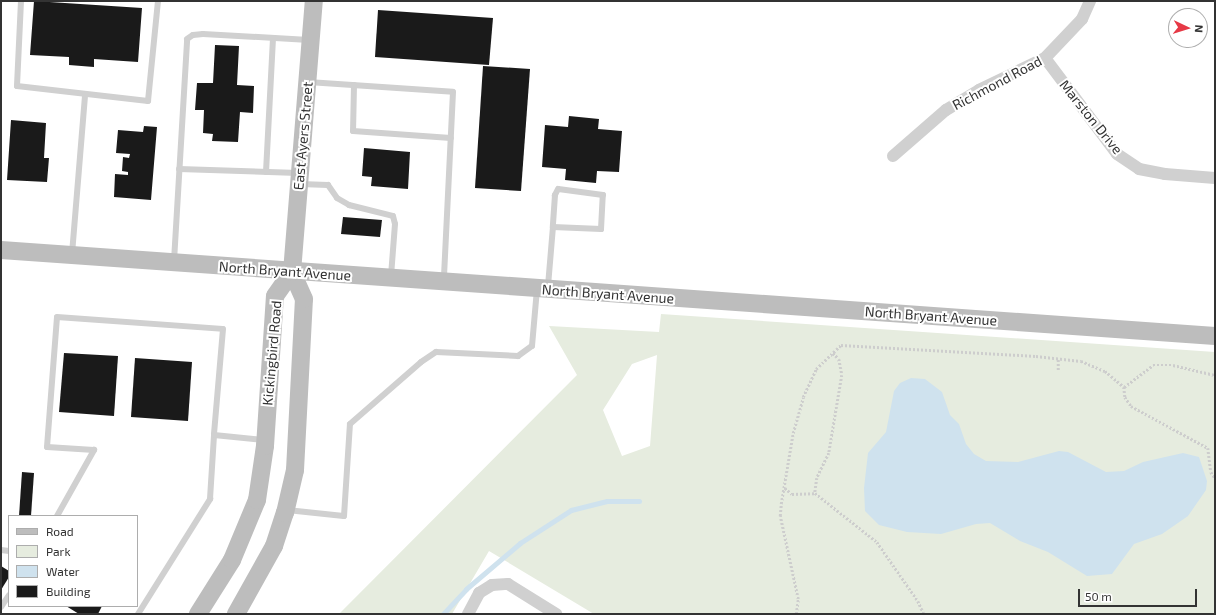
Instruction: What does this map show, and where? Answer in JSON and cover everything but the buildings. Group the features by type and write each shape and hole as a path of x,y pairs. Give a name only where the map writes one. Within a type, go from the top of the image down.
{"main road":[{"name":"East Ayers Street","path":"292,272 314,1"},
{"name":"North Bryant Avenue","path":"1,250 542,290 1215,336"},
{"name":"Kickingbird Road","path":"198,614 232,560 248,526 262,474 275,296 292,272"},
{"name":"Kickingbird Road","path":"236,614 274,546 286,510 295,470 304,299 292,272"}],"street":[{"name":"Richmond Road","path":"894,156 946,110 979,90 1046,58 1082,19 1090,1"},
{"name":"Marston Drive","path":"1046,58 1117,154 1140,169 1165,174 1215,178"},
{"path":"468,614 479,593 492,585 508,584 556,614"}],"lane":[{"path":"21,1 17,86 85,95 148,101 158,1"},
{"path":"174,263 187,39 193,35 311,40"},
{"path":"266,172 274,38"},
{"path":"308,82 453,92 444,283"},
{"path":"354,85 352,131 451,138"},
{"path":"72,255 85,95"},
{"path":"179,169 266,172 299,178 328,186 337,198 349,205 393,216 395,224 390,279"},
{"path":"286,510 344,516 350,424 421,362 436,352 518,356 532,346 553,227 555,195 558,189 603,195 601,229 553,227"},
{"path":"58,515 94,450 47,447 57,317 223,329 210,499 138,614"},
{"path":"214,435 265,440"},
{"path":"1,607 8,596"}],"path":[{"path":"796,614 798,599 796,582 780,516 793,433 803,397 816,369 841,345 1058,358 1081,361 1105,371 1124,387 1125,397 1131,406 1208,448 1211,472 1215,478"},
{"path":"815,493 817,478 829,453 842,375 839,359 833,353"},
{"path":"1058,358 1058,370"},
{"path":"1124,387 1153,365 1172,365 1215,376"},
{"path":"785,488 792,494 815,493 877,542 918,601 924,614"}],"green space":[{"path":"661,314 1215,352 1215,614 594,614 489,551 452,614 339,614 577,375 549,326 659,332","holes":["657,355 650,446 622,456 603,410 632,364"]}],"water":[{"path":"911,378 925,379 942,392 950,415 959,424 966,444 974,454 986,461 1018,462 1059,451 1068,452 1106,472 1124,471 1143,462 1183,453 1199,457 1207,481 1206,490 1188,516 1162,534 1134,544 1112,574 1087,576 1048,552 1020,541 990,523 976,524 941,534 907,532 879,525 865,511 864,488 868,453 886,432 894,391 900,383"}],"waterway":[{"path":"443,614 466,589 520,543 571,510 607,501 639,501"}]}
